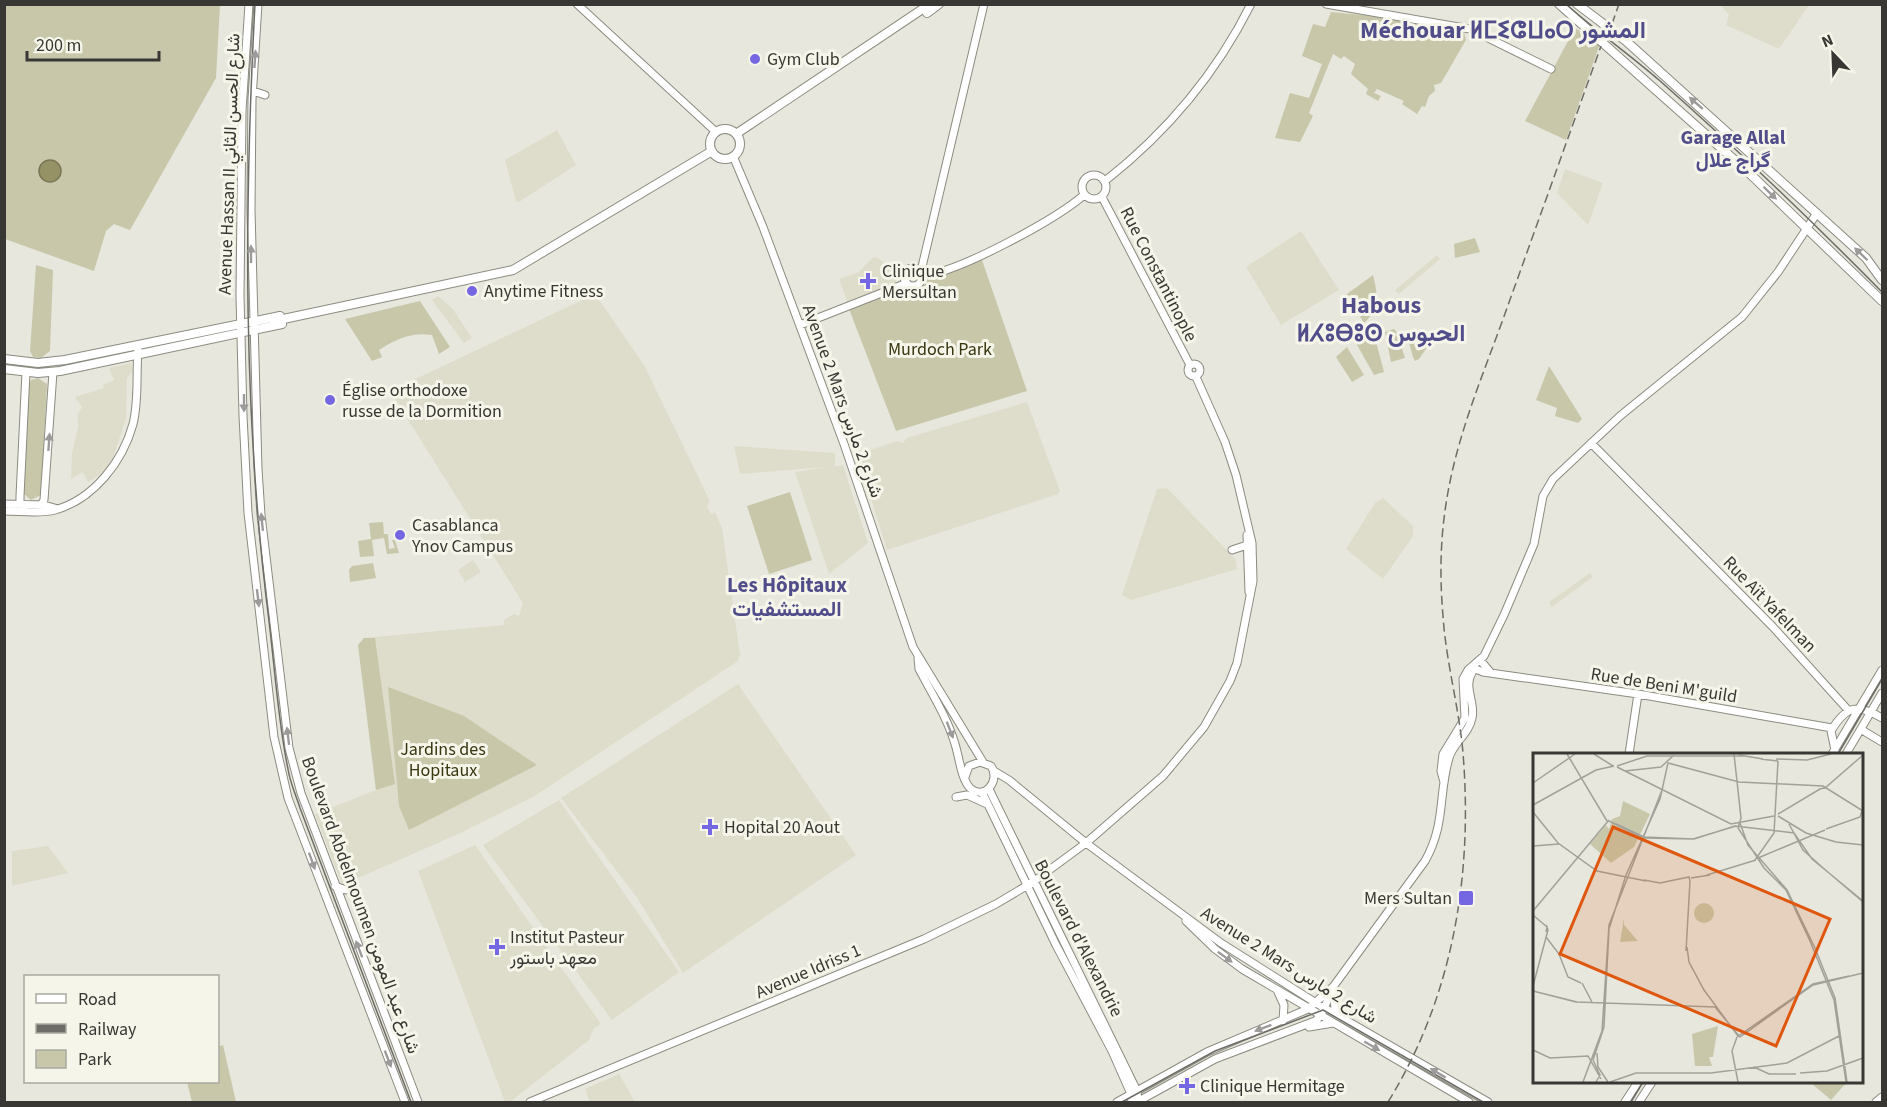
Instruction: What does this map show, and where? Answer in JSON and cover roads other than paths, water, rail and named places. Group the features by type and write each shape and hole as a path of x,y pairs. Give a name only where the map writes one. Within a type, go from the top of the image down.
{"main road":[{"path":"847,60 849,54 922,4"},
{"path":"736,134 930,4"},
{"path":"847,60 853,61 939,4"},
{"path":"1559,4 1618,54 1807,227 1882,301"},
{"path":"1577,4 1626,40 1866,258 1882,280"},
{"path":"725,129 736,134 740,146 733,156 722,158 712,151 711,140 716,132 725,129"},
{"path":"274,321 517,268 712,151"},
{"path":"4,361 53,362 402,290 406,293"},
{"path":"4,369 53,372 404,298 406,293"},
{"path":"148,347 228,330"},
{"path":"4,361 53,367 129,351"}],"street":[{"name":"Avenue Hassan II شارع الحسن الثاني","path":"241,324 242,111 249,4"},
{"name":"Avenue Hassan II شارع الحسن الثاني","path":"252,321 253,91 258,4"},
{"path":"577,4 716,132"},
{"path":"800,325 907,283 917,285 984,4"},
{"path":"1105,181 1172,121 1233,40 1251,4"},
{"path":"1326,4 1470,29 1551,69"},
{"path":"253,91 265,95"},
{"name":"Avenue 2 Mars شارع 2 مارس","path":"733,156 846,448 918,658 983,762"},
{"path":"1097,175 1105,181 1106,190 1102,197 1093,200 1084,195 1082,185 1088,177 1097,175"},
{"path":"907,283 904,275 907,270 914,268 921,274 937,273 1024,234 1084,195"},
{"name":"Rue Constantinople","path":"1102,197 1190,365 1197,363 1199,372 1196,377 1232,463 1247,530"},
{"path":"1117,1102 1207,1052 1319,1005 1333,989 1429,854 1442,817 1444,782 1441,779 1441,762 1446,748 1465,718 1463,680 1493,640 1534,544 1543,495 1553,479 1591,443 1747,312 1778,272 1817,213"},
{"path":"924,260 927,267 937,273"},
{"name":"Boulevard Abdelmoumen شارع عبد المومن","path":"252,321 260,512 293,771 418,1102"},
{"name":"Boulevard Abdelmoumen شارع عبد المومن","path":"241,324 248,513 274,737 281,774 405,1102"},
{"path":"4,511 38,512 58,509 98,485 121,456 134,422 139,345"},
{"path":"25,511 20,504 26,372"},
{"path":"38,512 44,505 53,372"},
{"name":"Rue Aït Yafelman","path":"1591,443 1780,635 1848,710"},
{"path":"4,504 44,505 58,509"},
{"path":"1247,530 1250,574"},
{"path":"1247,530 1252,543 1250,574"},
{"path":"1232,550 1247,545"},
{"name":"Avenue Idriss 1","path":"530,1102 924,939 1030,884 1086,843 1163,776 1204,727 1238,663 1249,598 1250,574"},
{"name":"Avenue 2 Mars شارع 2 مارس","path":"918,658 919,669 952,735 965,777"},
{"path":"1480,660 1491,673"},
{"name":"Rue de Beni M'guild","path":"1473,668 1491,673 1638,694 1832,729"},
{"path":"1833,752 1882,670"},
{"path":"1847,753 1882,693"},
{"path":"1629,753 1638,694"},
{"path":"1833,752 1832,729 1848,710 1859,709 1872,712 1882,718"},
{"path":"1862,730 1882,742"},
{"path":"994,771 995,780 986,790 969,787 965,777 970,765 983,762 1183,917"},
{"path":"995,780 1003,781 1025,794"},
{"name":"Boulevard d'Alexandrie","path":"986,790 987,804 1030,884"},
{"name":"Boulevard d'Alexandrie","path":"986,790 1030,884 1134,1092 1136,1102"},
{"path":"956,797 967,795 987,804"},
{"path":"335,886 346,890"},
{"name":"Avenue 2 Mars شارع 2 مارس","path":"1183,917 1215,949 1278,992 1469,1102"},
{"name":"Avenue 2 Mars شارع 2 مارس","path":"1183,917 1319,1005 1488,1102"},
{"path":"1333,989 1335,1008 1339,1016"},
{"path":"1278,992 1284,1005 1283,1021"},
{"path":"1136,1102 1215,1059 1298,1028 1321,1016 1319,1005"},
{"path":"1298,1028 1333,1023"},
{"path":"1625,1102 1637,1083"},
{"path":"1640,1101 1651,1083"},
{"path":"1876,1102 1882,1097"}],"tunnel":[{"path":"234,329 274,321"},
{"path":"129,351 148,347"}],"tram line":[{"path":"255,4 248,236 250,390 260,544 282,733 293,789 411,1102"},
{"path":"1566,4 1659,80 1800,211 1882,292"},
{"path":"1839,753 1882,679"},
{"path":"1122,1102 1215,1051 1323,1010 1483,1102"},
{"path":"1631,1102 1642,1083"}],"railway":[{"path":"1612,24 1619,4"},
{"path":"1388,1102 1429,1020 1454,934 1461,889 1465,844 1463,753 1447,650 1441,590 1442,537 1449,486 1454,462 1476,392 1601,46"}],"place":[{"name":"Gym Club","path":"755,59"},
{"name":"Clinique Mersultan","path":"868,281"},
{"name":"Anytime Fitness","path":"472,291"},
{"name":"Église orthodoxe russe de la Dormition","path":"330,400"},
{"name":"Casablanca Ynov Campus","path":"400,535"},
{"name":"Hopital 20 Aout","path":"710,827"},
{"name":"Mers Sultan","path":"1466,898"},
{"name":"Institut Pasteur معهد باستور","path":"497,947"},
{"name":"Clinique Hermitage","path":"1187,1086"}],"district":[{"name":"Méchouar ⵍⵎⵉⵛⵡⴰⵔ المشور","path":"1503,30"},
{"name":"Garage Allal گراج علال","path":"1733,148"},
{"name":"Habous ⵍⵃⵓⴱⵓⵙ الحبوس","path":"1381,319"},
{"name":"Les Hôpitaux المستشفيات","path":"787,597"}],"park label":[{"name":"Murdoch Park","path":"940,349"},
{"name":"Jardins des Hopitaux","path":"443,759"}]}
